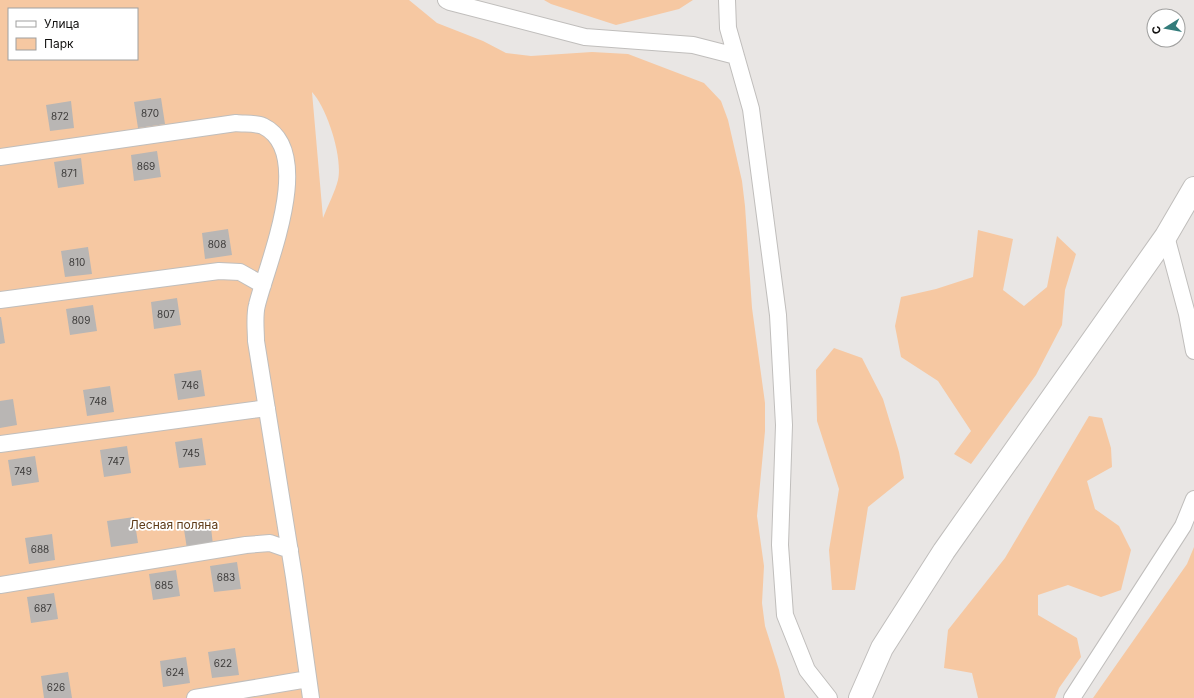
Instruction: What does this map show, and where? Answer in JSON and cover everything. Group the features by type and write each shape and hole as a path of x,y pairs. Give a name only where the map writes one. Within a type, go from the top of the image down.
{"street":[{"path":"446,0 584,37 693,45 736,56"},
{"path":"727,0 728,28 751,109 778,315 784,425 780,546 785,615 806,670 829,698"},
{"path":"0,157 236,123 262,126 278,138 285,155 288,192 273,256 256,306 256,341 290,550 311,698"},
{"path":"860,698 882,648 944,551 1166,236 1194,188"},
{"path":"1166,236 1187,314 1194,351"},
{"path":"0,300 219,271 240,272 264,285"},
{"path":"0,444 267,408"},
{"path":"1072,698 1183,526 1194,499"},
{"path":"0,585 246,545 270,544 290,550"},
{"path":"195,698 308,679"}],"green space":[{"name":"Лесная поляна","path":"0,0 409,0 437,23 483,41 506,53 531,56 592,52 628,54 704,83 721,101 728,120 742,181 752,308 765,403 765,431 757,516 764,566 762,603 765,626 779,670 785,698 0,698","holes":["312,92 318,99 328,121 336,146 339,170 338,180 323,218"]},
{"path":"544,0 693,0 679,9 616,25 551,4"},
{"path":"978,230 1013,239 1003,290 1024,306 1047,287 1057,236 1076,254 1065,290 1062,325 1036,375 971,464 954,454 971,431 938,381 901,357 895,326 901,297 936,289 973,277"},
{"path":"834,348 862,358 883,399 899,452 904,478 868,507 855,590 832,590 829,550 839,489 817,421 816,370"},
{"path":"1089,416 1102,418 1111,448 1112,467 1087,481 1095,509 1119,526 1131,550 1121,590 1101,597 1068,585 1038,595 1038,615 1077,638 1081,657 1059,688 1055,698 978,698 972,673 944,668 948,630 1005,558"},
{"path":"1194,547 1194,698 1093,698 1187,564"}],"building":[{"path":"161,98 165,124 138,128 134,102"},
{"path":"71,101 74,128 50,131 46,105"},
{"path":"157,151 161,177 134,181 131,155"},
{"path":"81,158 84,184 58,188 54,162"},
{"path":"228,229 232,255 205,259 202,233"},
{"path":"88,247 92,274 65,277 61,251"},
{"path":"177,298 181,325 154,329 151,302"},
{"path":"93,305 97,331 70,335 66,309"},
{"path":"0,317 5,343 0,344"},
{"path":"201,370 205,396 178,400 174,374"},
{"path":"110,386 114,412 87,416 83,390"},
{"path":"13,399 17,425 0,428 0,401"},
{"path":"202,438 206,465 179,468 175,442"},
{"path":"127,446 131,473 104,477 100,450"},
{"path":"35,456 39,482 12,486 8,460"},
{"path":"134,517 138,543 111,547 107,521"},
{"path":"210,519 213,545 187,549 183,523"},
{"path":"52,534 55,560 29,564 25,538"},
{"path":"237,562 241,589 214,592 210,566"},
{"path":"176,570 180,596 153,600 149,574"},
{"path":"54,593 58,619 31,623 27,597"},
{"path":"235,648 239,675 212,678 208,652"},
{"path":"186,657 190,683 163,687 160,661"},
{"path":"68,672 72,698 44,698 41,676"}]}
